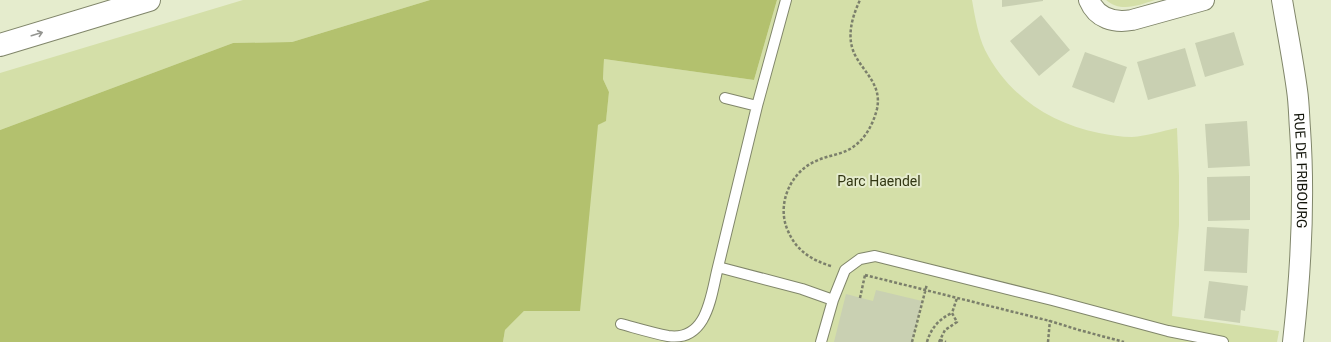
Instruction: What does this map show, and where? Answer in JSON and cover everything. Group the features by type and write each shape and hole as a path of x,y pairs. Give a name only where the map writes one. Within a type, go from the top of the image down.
{"highway":[{"path":"0,45 149,0"}],"street":[{"path":"1089,0 1099,14 1109,20 1120,22 1204,0"},
{"name":"RUE DE FRIBOURG","path":"1282,0 1298,91 1302,148 1302,248 1293,342"}],"lane":[{"path":"621,324 669,336 680,336 697,327 703,320 708,310 757,106 786,0"},
{"path":"725,98 757,106"},
{"path":"821,342 833,300 845,270 860,259 875,256 1052,300 1168,331 1223,342"},
{"path":"718,267 802,289 833,300"}],"path":[{"path":"836,267 822,264 802,252 786,228 783,208 789,186 803,169 817,160 840,154 852,147 865,135 874,119 878,101 876,92 872,80 855,55 850,29 860,0"},
{"path":"858,273 1050,321 1124,342"},
{"path":"860,298 865,275"},
{"path":"912,342 928,278"},
{"path":"927,342 929,335 936,324 944,317 952,313 957,298"},
{"path":"946,342 940,341 945,330 957,322 952,313"},
{"path":"1048,342 1050,321"}],"green space":[{"path":"243,0 430,0 292,42 233,43 0,130 0,73"},
{"path":"430,0 777,0 754,80 604,59 603,79 609,92 606,121 598,125 580,311 524,311 505,330 503,342 0,342 0,130 233,43 292,42"},
{"name":"Parc Haendel","path":"777,0 972,0 980,38 994,66 1005,81 1032,105 1063,122 1099,133 1132,137 1149,135 1177,128 1179,225 1172,316 1279,331 1277,342 503,342 505,330 524,311 598,125 606,120 609,92 603,79 604,59 754,80"},
{"path":"1106,0 1155,0 1136,6 1124,7 1112,4"}],"building":[{"path":"1002,0 1043,0 1043,1 1002,7"},
{"path":"1041,15 1070,50 1039,76 1010,41"},
{"path":"1234,32 1244,65 1205,77 1195,43"},
{"path":"1185,48 1196,86 1148,100 1137,62"},
{"path":"1085,52 1127,67 1114,103 1072,87"},
{"path":"1247,121 1250,166 1208,168 1205,124"},
{"path":"1250,176 1250,220 1208,221 1207,177"},
{"path":"1207,227 1249,229 1247,273 1204,271"},
{"path":"1209,281 1248,286 1245,311 1241,310 1240,323 1204,318"},
{"path":"876,290 922,301 912,342 834,342 846,294 873,301"}]}
